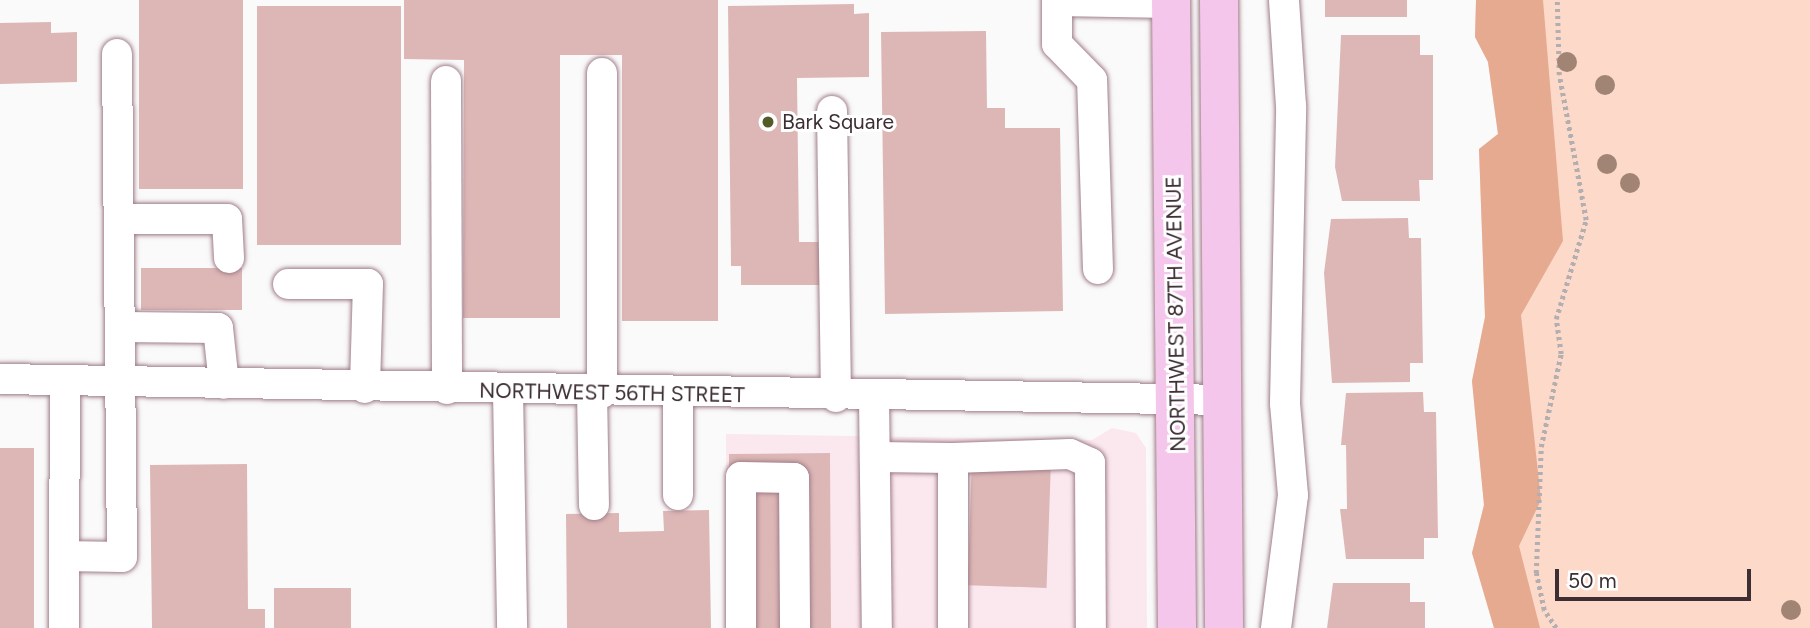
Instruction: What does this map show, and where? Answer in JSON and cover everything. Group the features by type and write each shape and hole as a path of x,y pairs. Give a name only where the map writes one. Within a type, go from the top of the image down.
{"main road":[{"path":"1219,0 1225,400 1224,628"},
{"name":"NORTHWEST 87TH AVENUE","path":"1171,2 1179,403 1177,628"}],"street":[{"path":"1098,270 1092,80 1057,44 1056,0 1171,2"},
{"path":"1276,628 1293,495 1285,403 1291,106 1284,0"},
{"path":"64,556 122,557 124,382 117,54"},
{"path":"594,505 602,73"},
{"path":"446,81 447,389"},
{"path":"832,111 836,397"},
{"path":"120,219 228,219 229,258"},
{"path":"288,284 368,284 365,387"},
{"path":"122,327 218,328 224,384"},
{"name":"NORTHWEST 56TH STREET","path":"0,379 1179,403 1225,400"},
{"path":"64,628 65,381"},
{"path":"508,391 512,628"},
{"path":"678,394 678,495"},
{"path":"874,397 877,628"},
{"path":"875,457 953,458 1070,454 1090,463 1091,628"},
{"path":"953,458 953,628"},
{"path":"741,628 741,477 794,478 795,628"}],"path":[{"path":"1556,628 1544,610 1536,573 1541,447 1561,354 1556,319 1586,220 1559,75 1557,0"}],"shaded area":[{"path":"1476,0 1810,0 1810,628 1494,628 1472,553 1484,505 1472,381 1485,317 1479,149 1498,134 1488,62 1475,37"},
{"path":"1476,0 1543,0 1563,241 1521,315 1541,500 1519,546 1540,628 1494,628 1472,553 1484,505 1472,381 1485,317 1479,149 1498,134 1488,62 1475,37"},
{"path":"1112,428 1136,433 1146,448 1147,628 727,628 726,434 1092,440"}],"building":[{"path":"139,0 243,0 243,189 139,189"},
{"path":"404,0 718,0 718,321 622,321 622,55 560,55 560,318 463,318 464,60 404,59"},
{"path":"1325,0 1407,0 1407,17 1325,17"},
{"path":"854,4 854,14 869,13 869,77 797,78 799,242 819,242 820,285 741,285 741,266 731,266 728,6"},
{"path":"257,6 401,6 401,245 257,245"},
{"path":"51,22 51,33 77,32 77,82 0,84 0,23"},
{"path":"986,31 987,108 1005,108 1005,128 1060,128 1063,311 885,314 881,32"},
{"path":"1341,35 1420,35 1420,55 1433,55 1433,180 1419,180 1420,201 1342,201 1335,167"},
{"path":"1408,218 1409,238 1421,238 1423,363 1410,363 1410,382 1332,383 1324,273 1331,219"},
{"path":"141,268 242,268 242,310 141,310"},
{"path":"1423,392 1424,412 1436,412 1438,538 1424,538 1424,559 1346,559 1340,509 1347,509 1346,445 1341,445 1346,393"},
{"path":"0,448 34,448 34,628 0,628"},
{"path":"830,453 831,628 755,628 729,489 729,454"},
{"path":"972,458 1051,461 1047,588 968,585"},
{"path":"247,464 248,609 265,609 265,628 152,628 150,465"},
{"path":"709,510 711,628 567,628 566,514 619,513 619,532 664,531 663,511"},
{"path":"1333,583 1410,583 1410,602 1425,602 1425,628 1327,628"},
{"path":"274,588 351,588 351,628 274,628"}],"place":[{"name":"Bark Square","path":"768,122"}]}
